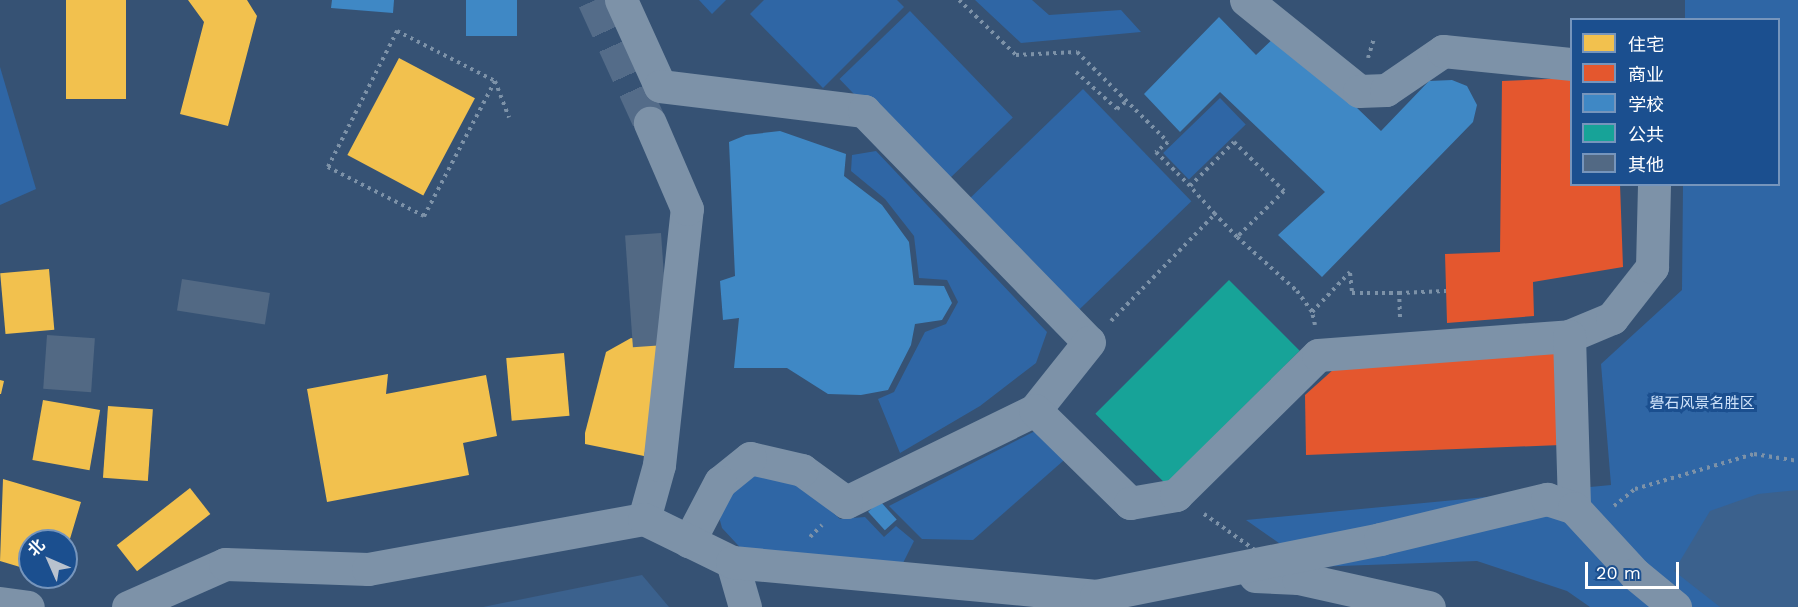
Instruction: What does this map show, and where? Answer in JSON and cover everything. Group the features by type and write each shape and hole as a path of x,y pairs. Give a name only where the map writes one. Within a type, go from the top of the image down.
{"street":[{"path":"621,0 660,86 864,111 1089,342 1035,410 846,502 802,470 750,458 720,482 689,541"},
{"path":"1246,0 1359,91 1386,90 1443,51 1570,64"},
{"path":"644,519 659,465 687,209 650,123"},
{"path":"1035,410 1130,503 1176,495 1318,355 1569,336 1612,318 1653,267 1654,186"},
{"path":"1569,336 1582,516"},
{"path":"128,607 225,564 368,569 644,519 732,562 1096,596 1214,574 1547,499 1582,516 1635,574 1675,607"},
{"path":"732,562 745,607"},
{"path":"1214,574 1298,578 1429,607"},
{"path":"0,603 28,607"}],"path":[{"path":"959,0 1016,55 1077,52 1127,101 1168,142 1156,152 1237,237 1297,291 1312,312 1318,355"},
{"path":"495,81 424,216 328,166 397,31 495,81 509,117"},
{"path":"1077,72 1117,109 1127,101"},
{"path":"1190,186 1234,142 1284,191 1237,237"},
{"path":"1089,342 1215,214"},
{"path":"1312,312 1350,272 1352,293 1446,291"},
{"path":"1399,293 1401,348"},
{"path":"1582,516 1635,489 1754,454 1798,461"},
{"path":"1228,531 1321,597"}],"green space":[{"path":"699,0 726,0 712,14"},
{"path":"764,0 897,0 904,7 823,88 750,14"},
{"path":"975,0 1032,0 1049,15 1121,10 1141,32 1021,43"},
{"name":"礐石风景名胜区","path":"1685,0 1798,0 1798,607 1590,607 1567,591 1477,561 1313,567 1246,520 1611,485 1601,364 1682,290 1683,186 1780,186 1780,18 1685,18"},
{"path":"910,11 1013,117 942,186 840,79"},
{"path":"0,67 36,189 0,205"},
{"path":"1083,89 1191,201 1077,312 969,199"},
{"path":"1220,98 1246,125 1189,179 1163,153"},
{"path":"876,151 1047,332 1036,363 980,406 900,453 878,399 894,392 925,332 946,324 958,302 947,280 919,278 914,236 885,199 851,171 852,155"},
{"path":"1041,428 1071,454 973,540 922,539 889,506"},
{"path":"755,473 796,479 840,519 865,517 884,537 896,526 914,541 901,567 749,557 722,528 718,513 733,482"}],"shaded area":[{"path":"1798,490 1798,607 1720,607 1674,571 1710,511 1758,494"},
{"path":"642,575 669,607 483,607"}],"building: 住宅":[{"path":"66,0 126,0 126,99 66,99"},
{"path":"188,0 247,0 257,16 228,126 180,114 204,22"},
{"path":"399,58 475,98 423,195 347,155"},
{"path":"49,269 54,330 6,334 0,273"},
{"path":"631,338 668,345 644,456 585,444 585,433 606,352"},
{"path":"564,353 569,416 512,421 506,358"},
{"path":"388,374 386,394 486,375 497,436 463,443 469,475 327,502 307,389"},
{"path":"0,380 4,381 1,394 0,394"},
{"path":"43,400 100,410 90,470 32,460"},
{"path":"108,406 153,409 148,481 103,478"},
{"path":"3,479 81,502 73,529 18,529 18,566 0,561"},
{"path":"190,488 210,514 137,571 117,545"}],"building: 商业":[{"path":"1570,78 1570,186 1620,186 1623,267 1533,282 1534,316 1447,323 1445,254 1500,252 1502,81"},
{"path":"1557,344 1561,445 1306,455 1305,395 1344,360"}],"building: 学校":[{"path":"332,0 394,0 393,13 331,8"},
{"path":"466,0 517,0 517,36 466,36"},
{"path":"1219,17 1256,55 1279,33 1381,131 1429,81 1452,80 1467,86 1477,105 1473,122 1322,277 1278,235 1325,192 1220,92 1180,132 1144,94"},
{"path":"780,131 846,154 844,176 882,205 909,242 914,285 944,286 952,303 942,320 915,324 911,345 888,390 861,395 828,394 787,368 734,368 739,318 723,320 720,281 735,276 729,142 746,135"},
{"path":"880,501 897,520 885,530 868,512"}],"building: 公共":[{"path":"1229,280 1300,351 1166,484 1095,414"}],"building: 其他":[{"path":"661,233 669,345 633,347 625,236"},
{"path":"182,279 270,293 265,325 177,311"},
{"path":"47,335 95,338 91,392 43,389"}],"tunnel":[{"path":"594,0 650,123"}]}
